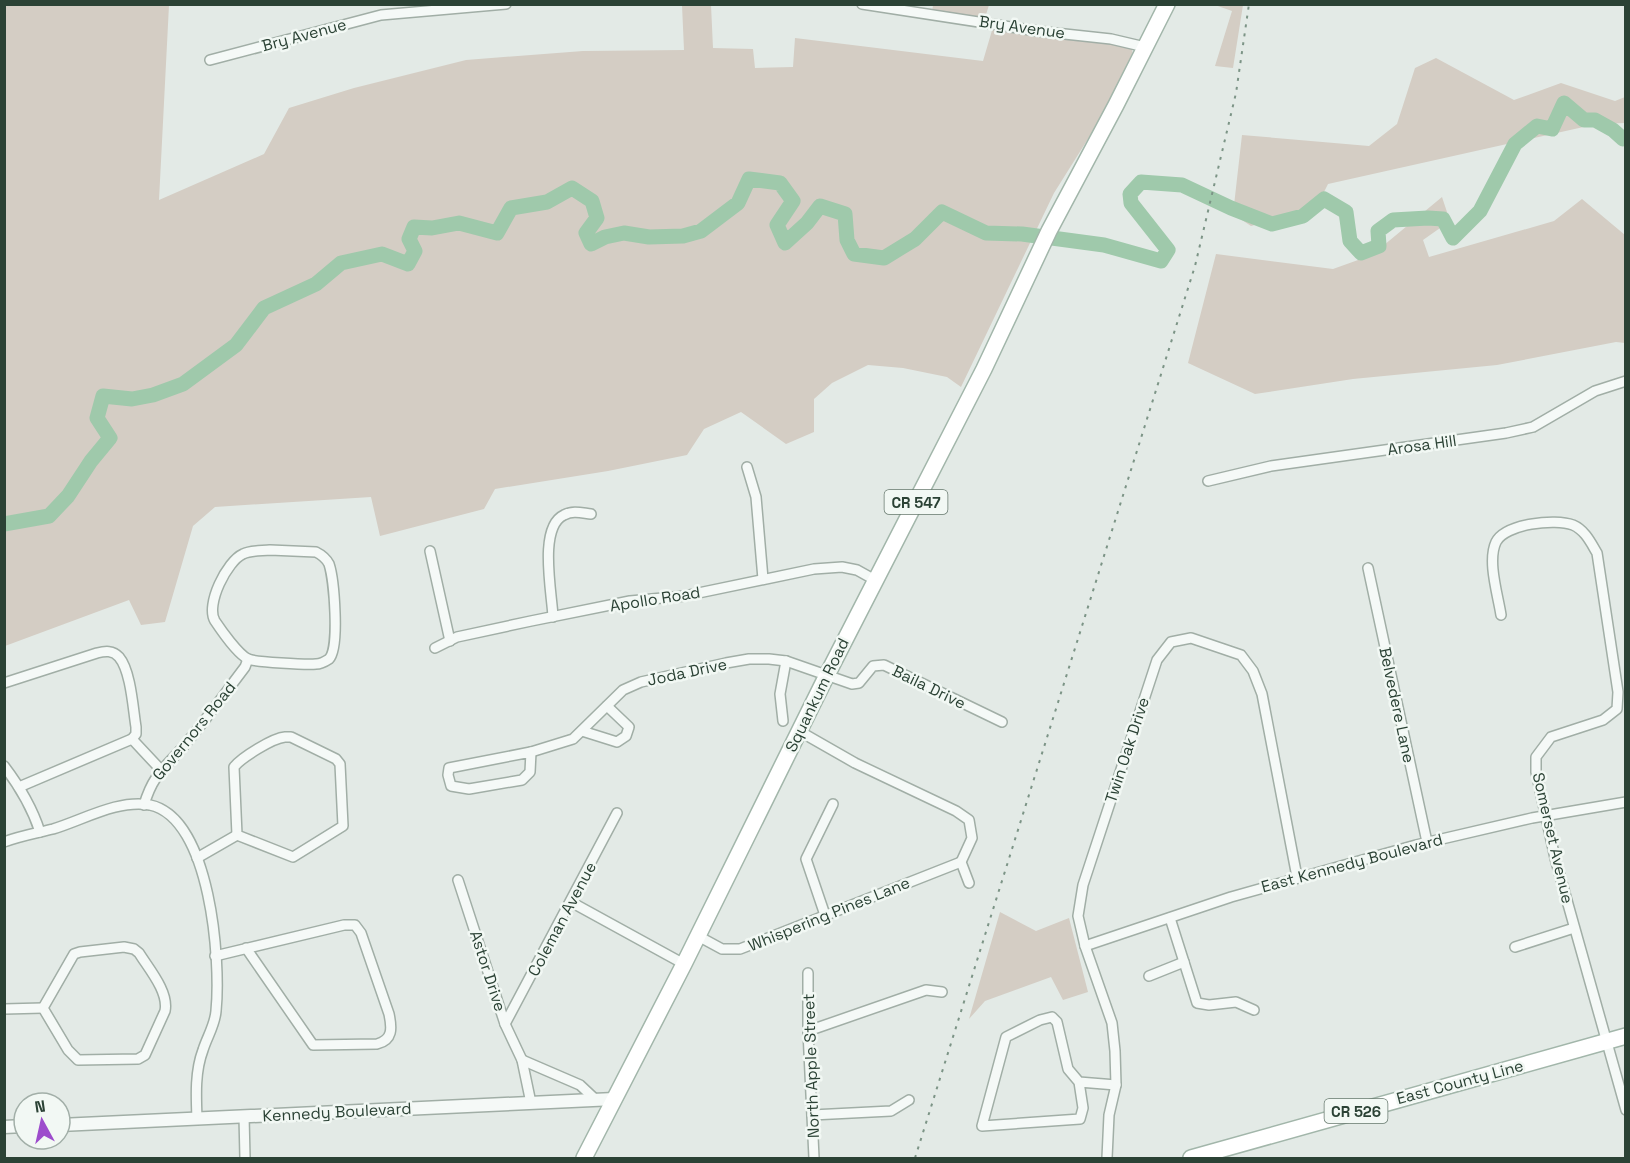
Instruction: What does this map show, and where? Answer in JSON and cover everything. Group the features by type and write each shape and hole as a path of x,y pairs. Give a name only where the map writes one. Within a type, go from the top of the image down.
{"main road":[{"name":"CR 547","path":"1145,47 1167,4"},
{"name":"Squankum Road","path":"585,1158 827,675 984,369 1049,231 1145,47"},
{"name":"East County Line","path":"1191,1158 1626,1036"}],"street":[{"path":"377,4 381,15"},
{"name":"Bry Avenue","path":"210,60 381,15 506,4"},
{"name":"Bry Avenue","path":"862,4 1037,31 1111,39 1145,47"},
{"name":"Arosa Hill","path":"1208,481 1271,466 1506,433 1533,427 1595,391 1626,381"},
{"path":"747,466 756,496 762,579"},
{"path":"554,616 549,555 549,539 553,524 562,515 574,512 591,514"},
{"name":"Somerset Avenue","path":"1501,615 1492,557 1497,541 1511,528 1550,522 1573,525 1587,537 1597,553 1618,692 1617,710 1603,720 1551,737 1536,757 1536,772 1555,858 1626,1110"},
{"path":"270,550 304,550 323,555 329,566 333,584 334,626 331,657 318,664 248,659 213,617 211,606 216,591 233,561 242,554 270,550"},
{"path":"430,551 450,641"},
{"name":"Apollo Road","path":"435,648 457,637 554,616 630,601 684,596 814,569 842,567 857,570 876,580"},
{"name":"Belvedere Lane","path":"1368,568 1427,842"},
{"name":"Twin Oak Drive","path":"1107,1158 1109,1115 1116,1085 1116,1052 1112,1023 1084,946 1078,916 1083,885 1157,660 1170,642 1191,638 1241,655 1253,671 1262,694 1297,877"},
{"path":"4,684 97,653 107,651 114,653 120,658 129,681 136,727 136,734 132,739 19,787"},
{"name":"Governors Road","path":"144,805 150,786 161,770 187,743 245,667 248,659"},
{"name":"Joda Drive","path":"531,752 530,772 522,780 469,789 451,786 449,768 531,752 573,739 623,690 641,682 749,659 786,661 827,675"},
{"path":"783,721 780,694 786,661"},
{"name":"Baila Drive","path":"827,675 855,684 859,683 873,666 884,665 1002,722"},
{"path":"582,731 617,742 626,736 629,727 626,722 607,706"},
{"path":"799,731 855,763 956,811 969,820 972,838 961,862 969,883"},
{"path":"285,736 336,759 340,764 343,826 293,857 237,834 233,771 240,761 285,736"},
{"path":"132,739 161,770"},
{"path":"4,766 34,812 40,832"},
{"name":"East Kennedy Boulevard","path":"1084,946 1231,897 1427,842 1546,816 1626,802"},
{"path":"825,915 806,859 833,804"},
{"path":"4,842 114,808 144,805 163,810 181,828 197,858 212,908 215,956 216,1014 198,1071 197,1118"},
{"name":"Coleman Avenue","path":"505,1024 617,813"},
{"path":"197,858 237,834"},
{"name":"Whispering Pines Lane","path":"698,936 722,949 740,949 961,862"},
{"name":"Astor Drive","path":"458,880 505,1024 522,1060 531,1104"},
{"path":"571,902 684,964"},
{"path":"1170,918 1197,1003 1209,1005 1236,1002 1254,1010"},
{"path":"215,956 246,948 344,925 355,925 361,933 389,1014 392,1027 390,1035 382,1043 377,1044 313,1045 246,948"},
{"path":"1515,947 1574,928"},
{"path":"124,947 134,949 139,953 164,994 166,1005 145,1055 138,1059 128,1060 78,1059 68,1050 43,1008 74,954 124,947"},
{"path":"1149,976 1184,962"},
{"name":"North Apple Street","path":"808,973 808,1031 814,1158"},
{"path":"808,1031 926,990 942,992"},
{"path":"4,1009 43,1008"},
{"path":"1078,1082 1083,1108 1080,1119 982,1126 1006,1036 1041,1020 1052,1017 1057,1023 1068,1069 1078,1082 1116,1085"},
{"path":"522,1060 580,1085 596,1100"},
{"name":"Kennedy Boulevard","path":"72,1124 614,1100"},
{"path":"812,1115 891,1112 909,1100"},
{"path":"244,1116 245,1158"}],"shaded area":[{"path":"5,5 169,5 159,200 264,154 289,108 354,88 466,60 583,51 684,50 682,5 711,5 713,48 753,49 755,68 793,67 795,38 983,61 993,27 1110,42 1132,49 1133,56 1108,107 1054,193 961,387 947,377 903,368 868,365 832,383 814,399 814,432 786,444 741,412 704,429 687,455 608,471 495,489 484,509 380,536 371,497 215,507 193,526 165,622 141,625 129,600 5,646"},
{"path":"933,5 989,5 984,21 932,13"},
{"path":"1215,5 1243,5 1233,68 1215,66 1232,11"},
{"path":"1436,58 1514,100 1561,83 1615,101 1625,97 1625,123 1597,124 1328,184 1316,208 1251,226 1233,214 1242,135 1369,146 1397,124 1415,68"},
{"path":"1442,197 1450,221 1423,240 1429,257 1554,221 1582,199 1625,235 1625,343 1616,342 1497,365 1353,379 1255,394 1188,363 1216,254 1333,269 1372,255"},
{"path":"1000,912 1036,931 1069,918 1088,992 1063,1000 1051,977 985,1001 969,1019"}],"waterway":[{"path":"4,524 49,516 68,496 91,461 110,438 97,418 103,396 132,399 153,395 183,384 236,345 264,308 316,284 341,263 382,254 408,264 415,251 409,239 414,227 432,228 459,223 497,233 511,208 547,202 572,188 592,201 597,218 586,233 591,244 605,237 624,233 649,237 683,236 701,231 738,203 749,179 780,183 793,201 777,225 785,243 807,223 820,206 845,214 847,240 854,254 884,258 915,239 942,212 986,233 1022,234 1104,245 1161,261 1168,250 1131,203 1130,194 1141,182 1182,185 1272,224 1303,216 1324,199 1346,212 1350,241 1361,253 1379,246 1378,231 1393,220 1443,219 1453,238 1480,211 1515,144 1537,126 1552,129 1564,103 1584,120 1595,120 1613,130 1623,139 1626,138"}],"railway":[{"path":"915,1158 1195,266 1236,93 1249,4"}]}
